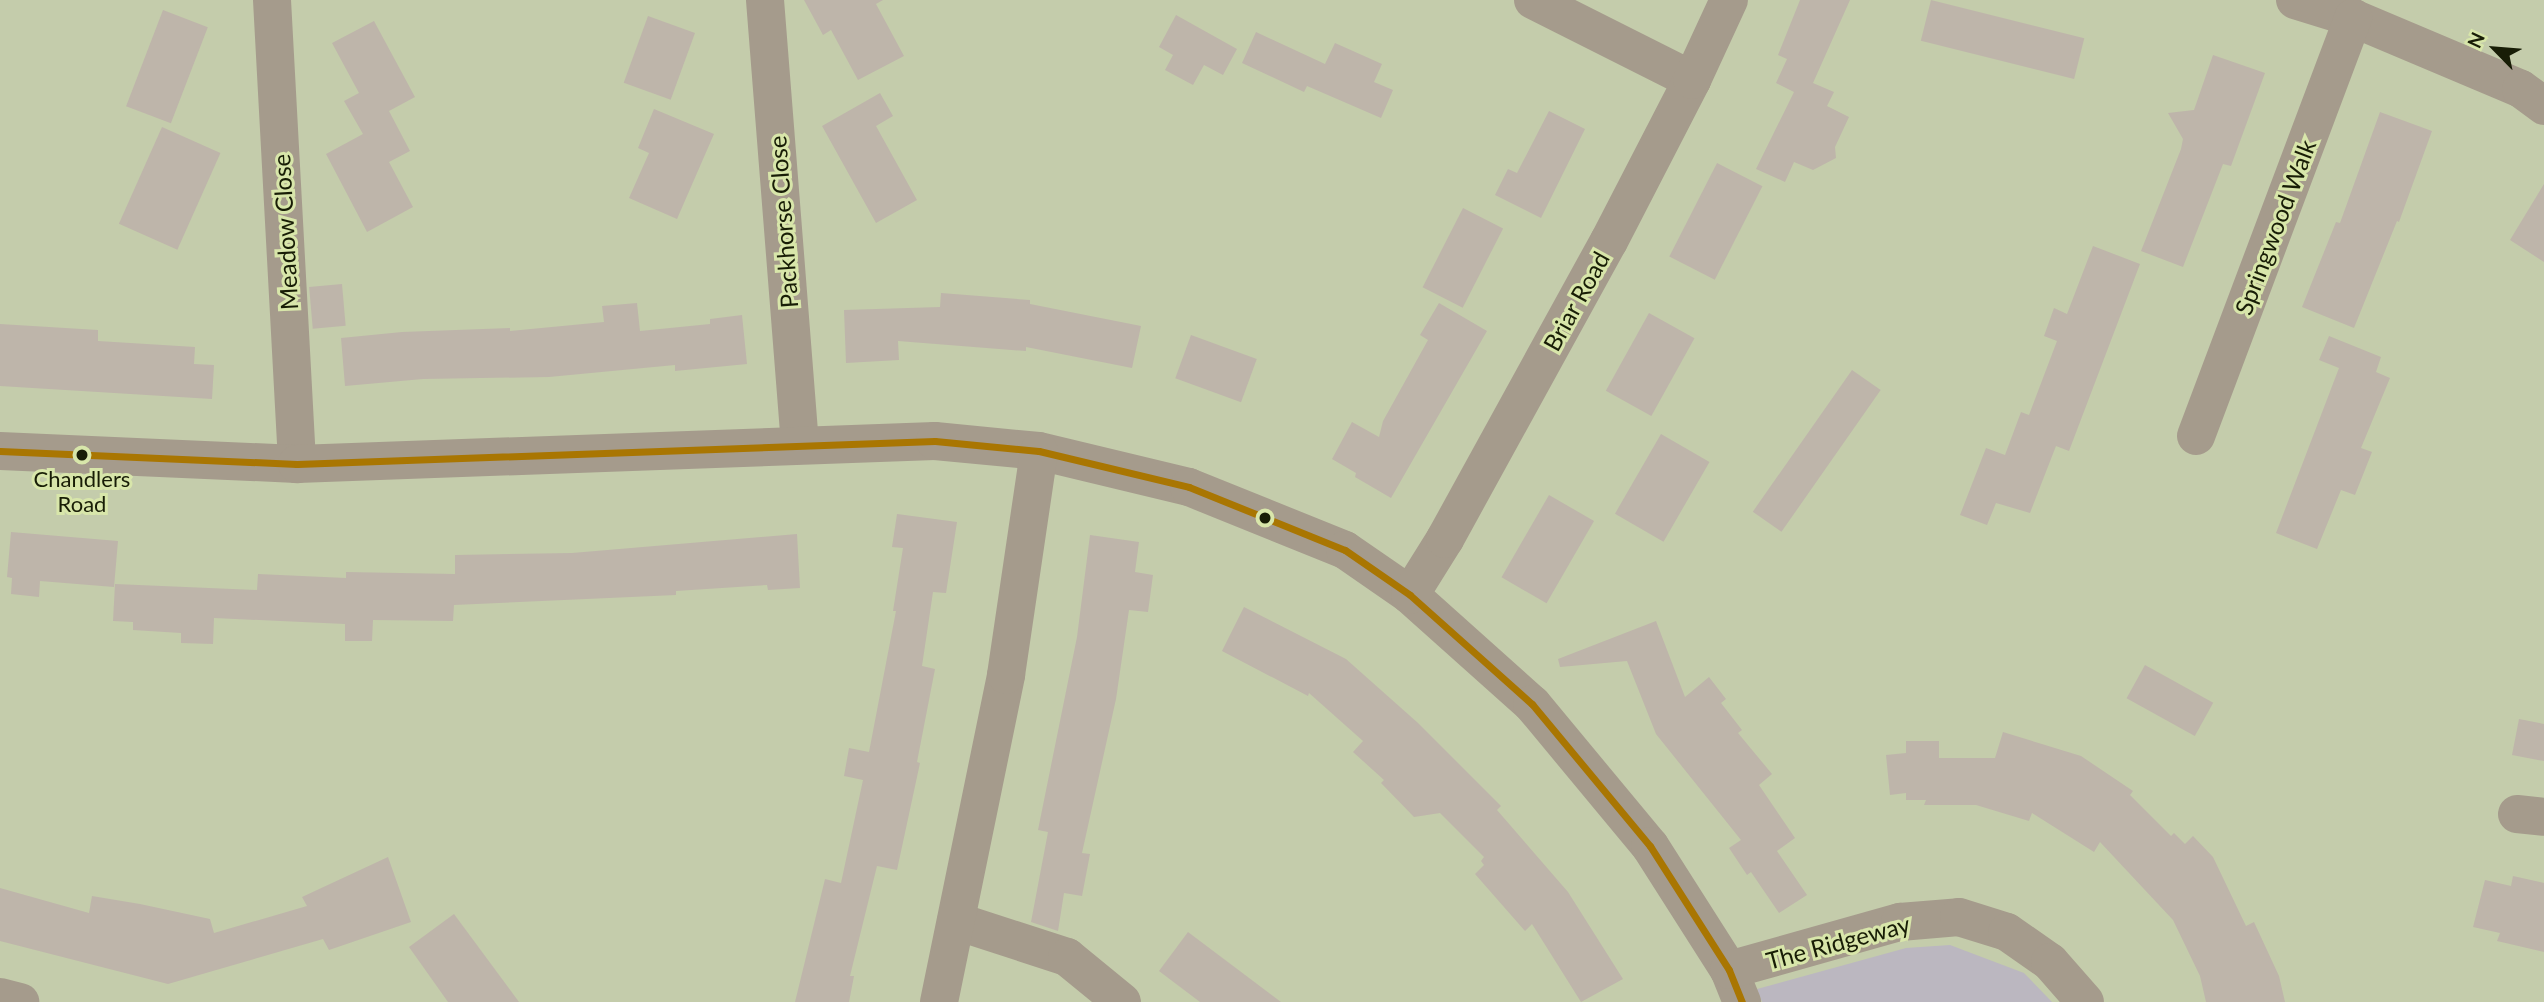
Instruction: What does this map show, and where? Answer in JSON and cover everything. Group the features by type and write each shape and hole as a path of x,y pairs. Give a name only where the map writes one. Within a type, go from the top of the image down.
{"street":[{"name":"Meadow Close","path":"272,0 297,464"},
{"name":"Packhorse Close","path":"765,0 800,444"},
{"path":"1533,0 1692,80"},
{"name":"Briar Road","path":"1410,595 1445,539 1609,240 1692,80 1729,0"},
{"path":"2295,0 2353,18 2521,89 2544,106"},
{"name":"Springwood Walk","path":"2196,436 2353,18"},
{"name":"The Ridgeway","path":"0,451 297,464 935,441 1039,451 1189,486 1345,550 1410,595 1532,704 1650,846 1735,986 1899,922 1959,917 2007,932 2050,962 2085,1002"},
{"path":"939,1002 1006,676 1039,451"},
{"path":"956,921 1067,957 1122,1002"},
{"path":"0,997 20,1002"}],"shaded area":[{"path":"1950,945 2024,973 2052,1002 1762,1002 1757,989 1906,948"}],"building":[{"path":"804,0 883,0 876,4 904,56 858,80 831,30 823,35"},
{"path":"1800,0 1850,0 1813,83 1834,92 1827,106 1849,117 1835,147 1836,158 1813,170 1794,162 1785,182 1756,169 1794,92 1776,83 1787,59 1778,55"},
{"path":"1931,0 2084,38 2074,79 1921,41"},
{"path":"163,10 208,27 171,123 126,106"},
{"path":"1176,15 1237,49 1223,75 1204,65 1193,85 1165,70 1173,55 1159,47"},
{"path":"648,16 695,33 671,100 624,83"},
{"path":"374,21 415,97 389,111 410,151 389,162 413,207 367,232 326,154 363,134 344,101 359,93 332,43"},
{"path":"1256,32 1325,64 1335,43 1382,64 1374,82 1393,90 1381,118 1307,86 1304,92 1242,63"},
{"path":"2213,55 2265,73 2231,166 2223,164 2183,267 2141,251 2183,139 2168,113 2194,110"},
{"path":"880,93 893,116 876,126 917,200 876,223 822,126"},
{"path":"654,109 714,134 677,219 629,198 649,153 638,148"},
{"path":"1549,111 1585,129 1541,218 1495,195 1508,169 1517,173"},
{"path":"2380,112 2432,131 2399,222 2397,221 2354,328 2302,307 2336,222 2340,223"},
{"path":"162,127 220,153 177,250 119,224"},
{"path":"1717,163 1762,186 1715,280 1669,257"},
{"path":"2544,184 2544,262 2510,240"},
{"path":"1463,208 1503,228 1463,308 1423,287"},
{"path":"2093,246 2140,264 2069,451 2056,446 2030,513 1996,503 1987,525 1960,515 1986,448 2005,455 2021,412 2029,415 2057,341 2044,336 2054,308 2067,314"},
{"path":"342,284 346,326 313,329 309,287"},
{"path":"941,293 1030,300 1030,304 1141,326 1132,368 1026,347 1026,351 898,341 899,360 846,363 844,310 940,307"},
{"path":"637,303 640,331 710,324 710,319 742,315 747,364 675,371 675,365 549,377 423,379 345,386 341,338 402,332 510,328 510,331 604,322 602,306"},
{"path":"1439,303 1487,331 1391,498 1355,477 1356,473 1332,459 1352,422 1379,437 1383,421 1428,340 1420,335"},
{"path":"1649,313 1694,338 1651,416 1606,391"},
{"path":"0,324 98,330 98,341 195,347 194,364 214,365 212,399 0,386"},
{"path":"1191,335 1257,359 1241,402 1175,378"},
{"path":"2329,336 2381,357 2376,372 2390,378 2361,448 2372,452 2355,495 2341,490 2317,549 2276,533 2339,368 2319,360"},
{"path":"1852,370 1881,390 1781,532 1753,512"},
{"path":"1661,434 1709,462 1663,542 1615,514"},
{"path":"1549,495 1594,521 1547,603 1502,577"},
{"path":"897,514 957,522 946,593 933,592 922,666 935,669 917,762 920,763 897,870 877,866 850,976 854,976 849,1002 795,1002 825,879 841,883 863,780 844,776 849,748 869,752 896,611 893,611 903,548 892,547"},
{"path":"11,532 118,541 114,587 40,581 39,597 11,594 12,578 7,577"},
{"path":"797,534 800,588 768,590 767,585 676,591 676,595 454,605 453,621 373,620 372,641 345,641 345,624 214,618 213,644 181,643 181,633 133,630 133,622 113,621 115,584 257,590 258,574 346,578 346,572 455,574 455,555 572,553"},
{"path":"1090,535 1139,542 1135,572 1153,575 1148,612 1129,610 1116,699 1082,853 1090,854 1082,896 1064,893 1058,931 1031,922 1048,832 1038,830 1077,637"},
{"path":"1244,607 1346,659 1418,723 1501,806 1497,810 1568,892 1623,979 1581,1002 1532,924 1525,931 1475,874 1484,865 1481,861 1484,857 1440,813 1414,817 1381,783 1384,780 1353,752 1363,741 1309,693 1308,696 1222,651"},
{"path":"1656,621 1685,697 1709,677 1726,699 1721,703 1742,730 1738,733 1772,774 1759,785 1795,838 1777,851 1807,895 1779,913 1751,872 1747,875 1729,848 1741,840 1656,734 1627,661 1560,667 1558,659"},
{"path":"2145,665 2213,703 2195,736 2127,698"},
{"path":"2519,719 2544,724 2544,761 2512,755"},
{"path":"2003,732 2081,756 2133,791 2130,795 2171,836 2174,833 2185,844 2193,836 2213,857 2246,926 2254,922 2279,976 2285,1002 2206,1002 2200,976 2173,920 2100,842 2094,852 2032,813 2029,821 1976,805 1924,805 1926,800 1906,800 1906,793 1890,795 1886,755 1906,753 1906,741 1939,741 1939,758 1995,758"},
{"path":"388,857 411,922 329,950 323,939 168,984 0,941 0,888 89,913 92,896 140,904 210,919 214,933 307,906 302,897"},
{"path":"2513,876 2544,883 2544,952 2497,941 2500,933 2473,927 2485,880 2511,886"},
{"path":"454,914 519,1002 448,1002 409,947"},
{"path":"1188,932 1281,1002 1200,1002 1159,971"}],"transit line":[{"path":"0,451 297,464 935,441 1039,451 1189,487 1345,550 1410,595 1532,704 1650,846 1729,970 1742,1002"}],"place":[{"name":"Chandlers Road","path":"82,455"}]}
